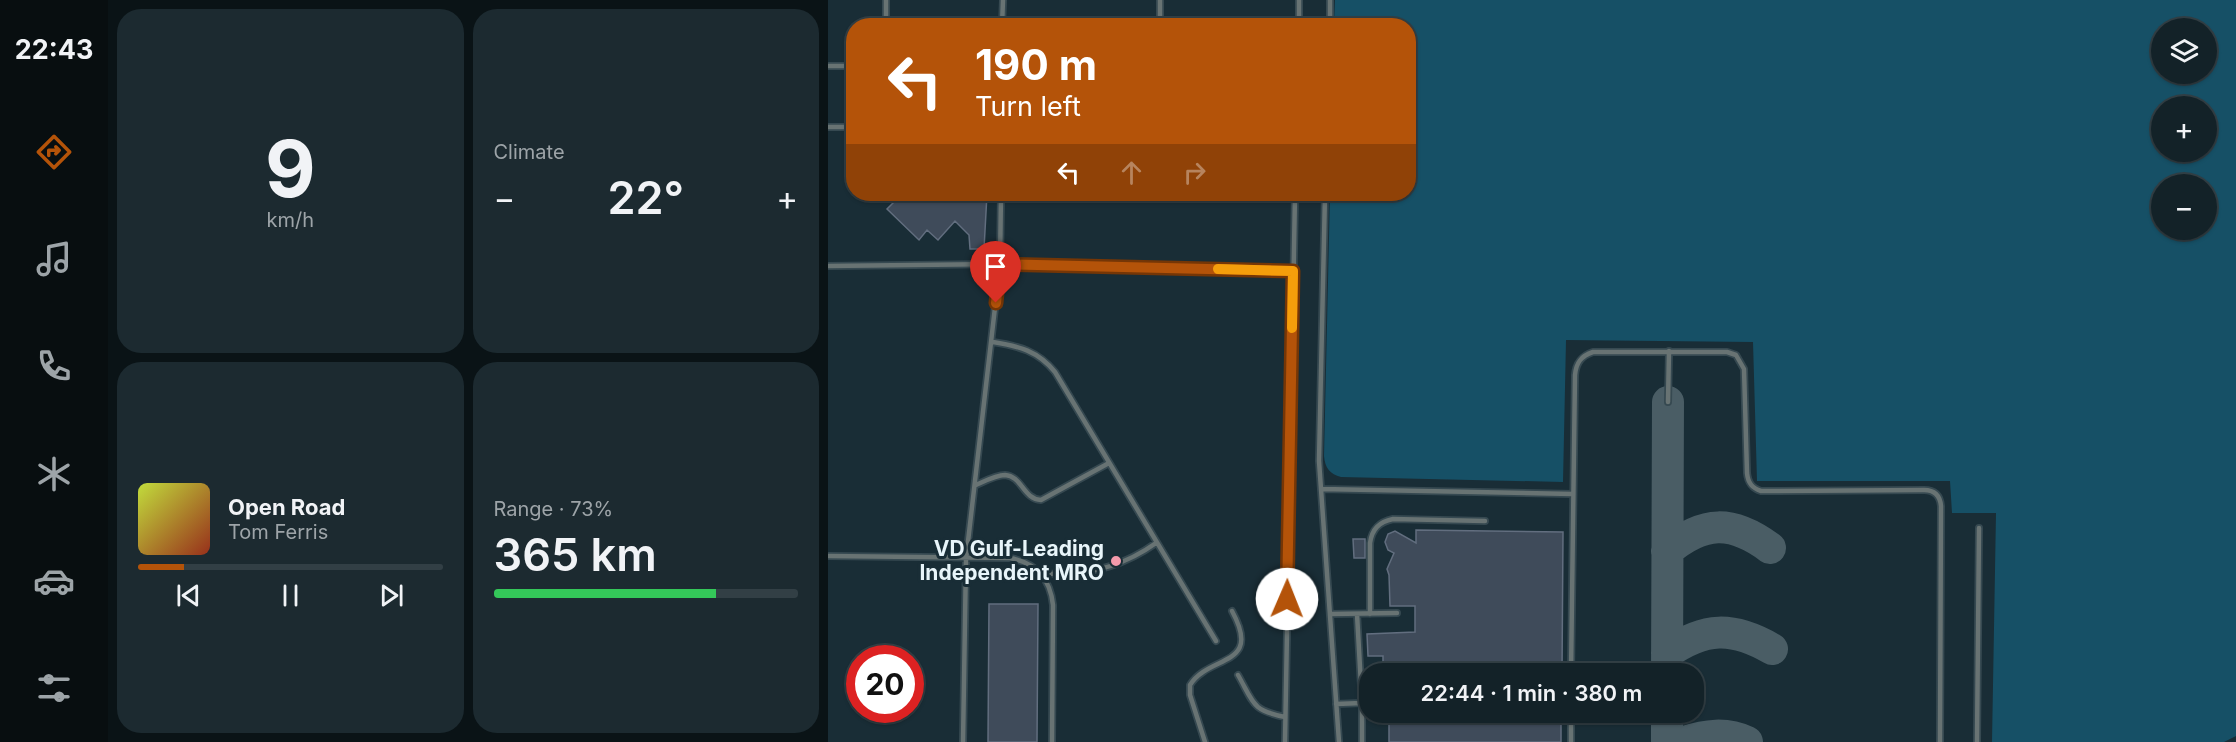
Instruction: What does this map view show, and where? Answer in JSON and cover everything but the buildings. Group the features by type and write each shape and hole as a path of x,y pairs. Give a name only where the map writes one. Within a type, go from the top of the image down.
{"lane":[{"path":"886,0 886,18"},
{"path":"1002,18 1003,0"},
{"path":"1160,0 1160,18"},
{"path":"1299,0 1299,18"},
{"path":"1330,0 1330,18"},
{"path":"828,66 846,66"},
{"path":"828,127 846,127"},
{"path":"963,742 966,559 993,342 1000,264 1001,201"},
{"path":"1285,742 1295,201"},
{"path":"1325,201 1319,438 1339,742"},
{"path":"828,266 1000,264 1293,271"},
{"path":"993,342 1026,349 1047,363 1055,372 1216,641"},
{"path":"1668,402 1669,351"},
{"path":"1571,663 1575,375 1578,363 1582,357 1593,352 1727,351 1740,359 1745,376 1747,473 1748,480 1755,489 1761,491 1929,490 1938,495 1941,506 1940,742"},
{"path":"976,485 998,477 1009,476 1015,479 1030,497 1041,500 1109,464"},
{"path":"1321,489 1573,494"},
{"path":"1370,614 1370,543 1371,536 1379,524 1393,519 1485,521"},
{"path":"1977,742 1979,528"},
{"path":"828,556 1010,558 1021,561 1041,573 1071,574 1102,570 1131,559 1156,543"},
{"path":"1041,573 1052,593 1053,605 1052,742"},
{"path":"1205,742 1190,695 1190,685 1197,677 1237,651 1242,632 1232,611"},
{"path":"1330,614 1397,613"},
{"path":"1357,614 1360,663"},
{"path":"1238,675 1258,708 1267,713 1285,717"},
{"path":"1336,704 1359,703"},
{"path":"1362,723 1362,742"},
{"path":"1570,742 1571,723"}],"shaded area":[{"path":"1335,0 2236,0 2236,736 2224,742 1992,742 1996,513 1952,513 1950,481 1757,481 1753,342 1566,340 1563,482 1341,477 1331,472 1324,456 1330,201 1416,201 1416,18 1334,18"}],"taxiway":[{"path":"1667,663 1668,402"},
{"path":"1667,551 1693,534 1718,527 1743,532 1770,548"},
{"path":"1667,653 1694,638 1719,633 1744,636 1772,649"},
{"path":"1667,723 1667,742"},
{"path":"1684,742 1716,736 1731,737 1747,742"}],"slow traffic":[{"path":"1218,269 1293,271 1292,328"}],"place":[{"name":"VD Gulf-Leading Independent MRO","path":"1116,561"}],"route":[{"path":"996,303 1000,264 1293,271 1287,599"}]}
